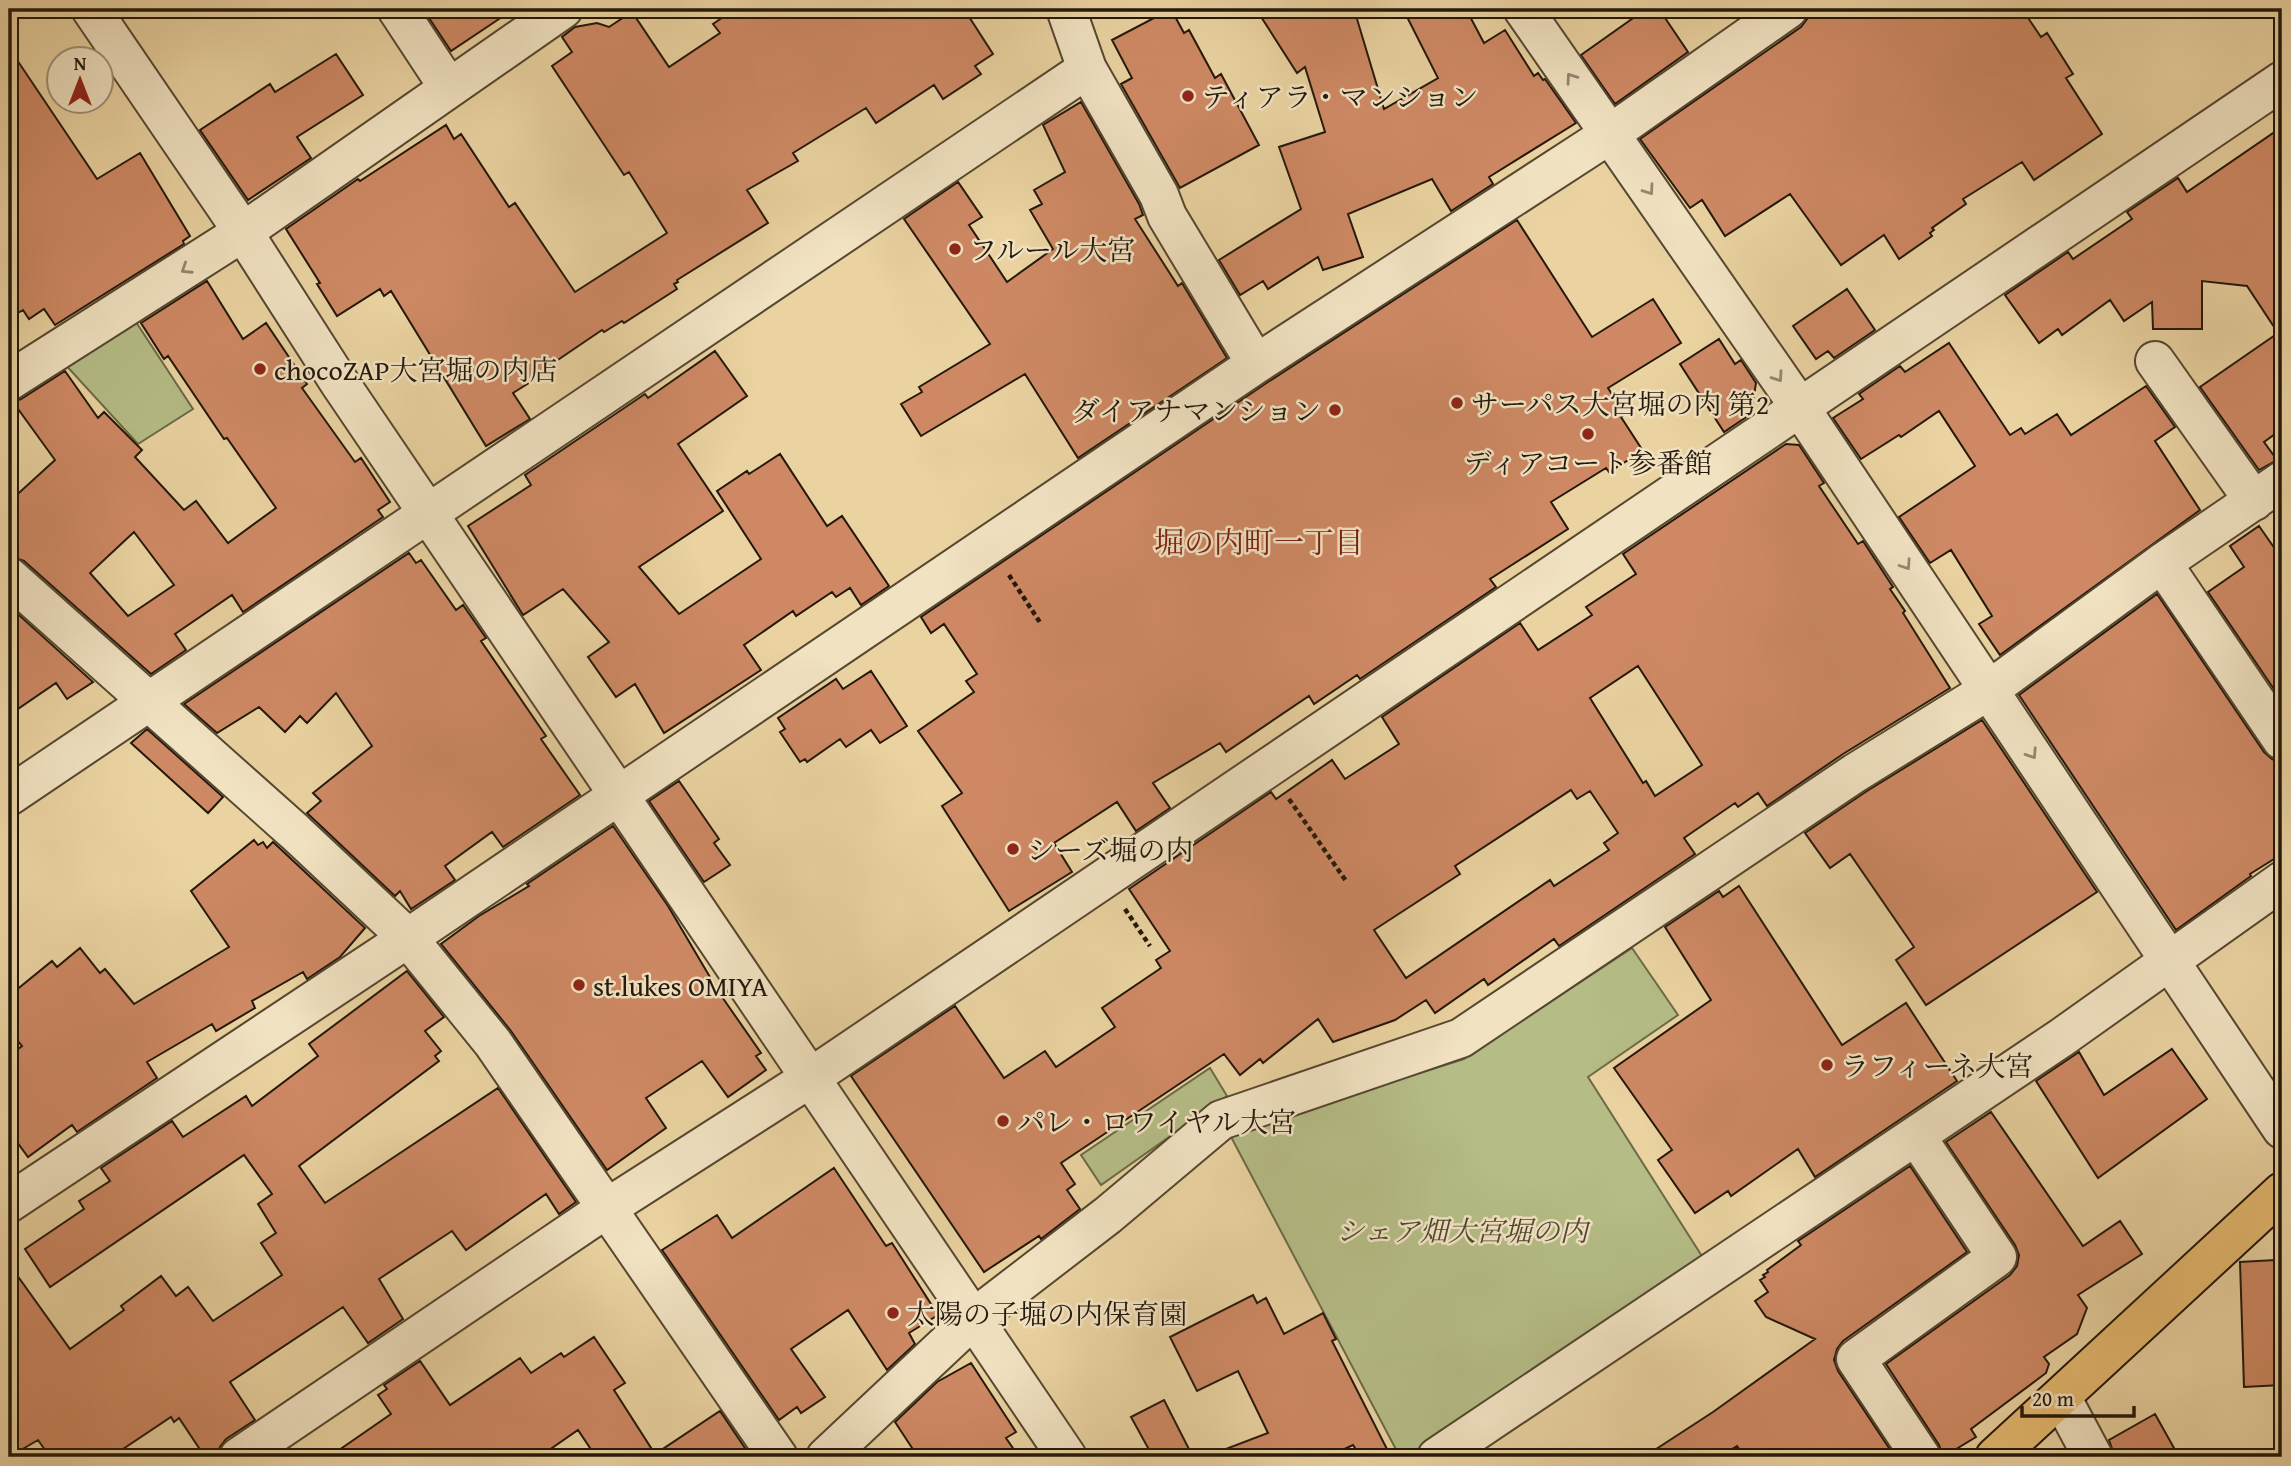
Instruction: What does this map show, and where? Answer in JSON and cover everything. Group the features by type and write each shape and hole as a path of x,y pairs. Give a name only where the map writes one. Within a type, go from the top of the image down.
{"main road":[{"path":"1995,1457 2279,1204"}],"street":[{"path":"90,9 243,232 339,382 1067,1457"},
{"path":"397,9 449,88"},
{"path":"9,382 243,232 563,9"},
{"path":"1066,9 1087,69 1159,195 1167,216 1256,364"},
{"path":"1523,9 1801,409 2282,1129"},
{"path":"9,1203 408,938 1256,364 1610,134 1788,9"},
{"path":"9,796 1087,69"},
{"path":"239,1457 607,1208 810,1078 2282,81"},
{"path":"826,1457 974,1318 1108,1215 1221,1120 1461,1038 1855,773 1989,690 2162,563 2268,491 2155,360"},
{"path":"2162,563 2282,740"},
{"path":"9,577 295,832 408,938 492,1043 778,1457"},
{"path":"1437,1457 2061,1038 2282,881"},
{"path":"1916,1136 1997,1256 1856,1359 1922,1457"},
{"path":"2061,1397 2093,1457"}],"path":[{"path":"989,545 1041,624"},
{"path":"1267,767 1346,881"}],"green space":[{"path":"132,316 193,409 138,444 62,361"},
{"name":"シェア畑大宮堀の内","path":"1632,948 1678,1015 1588,1077 1705,1261 1411,1457 1400,1457 1229,1133 1464,1059"},
{"path":"1210,1068 1227,1096 1101,1185 1081,1155"}],"building":[{"path":"423,9 514,9 451,51"},
{"path":"735,9 964,9 993,54 975,66 981,74 943,99 934,85 876,123 866,108 793,153 798,161 747,190 768,223 677,280 674,284 677,289 624,323 622,321 604,332 602,330 546,368 548,371 513,393 530,419 486,446 391,291 384,296 380,289 337,316 286,229 358,179 360,181 446,125 454,139 461,134 509,207 515,203 575,292 667,233 629,172 624,175 552,66 572,52 562,37 575,27 597,23 609,27 632,12 669,67 720,33 713,24"},
{"name":"ティアラ・マンション","path":"1171,9 1184,33 1189,30 1215,78 1221,74 1259,145 1180,188 1121,84 1132,78 1112,40"},
{"path":"1256,9 1354,9 1384,109 1438,78 1403,9 1466,9 1484,43 1505,30 1534,76 1538,73 1545,79 1576,123 1489,177 1493,184 1451,211 1432,179 1348,214 1363,257 1323,270 1318,257 1268,289 1263,281 1240,295 1219,260 1301,209 1279,147 1325,132 1305,67 1297,73"},
{"path":"1646,9 1659,9 1688,52 1615,104 1581,55"},
{"path":"1811,9 2022,9 2041,37 2047,33 2073,74 2066,78 2102,134 2034,180 2022,162 1963,199 1966,204 1932,228 1932,236 1899,259 1884,235 1841,265 1790,194 1725,236 1702,200 1690,208 1640,139 1801,27"},
{"path":"9,48 46,103 46,116 55,116 97,179 140,153 190,236 183,241 184,244 55,325 44,309 29,319 23,310 9,318"},
{"path":"336,54 363,95 297,137 311,158 248,200 200,130 270,84 275,92"},
{"path":"1081,102 1139,204 1143,215 1135,219 1178,286 1182,283 1227,358 1078,458 1025,374 921,436 901,404 922,392 919,387 990,344 904,219 958,182 982,217 969,225 1007,282 1053,249 1030,210 1042,204 1034,190 1065,172 1043,125"},
{"path":"2282,127 2282,429 2264,442 2277,460 2259,470 2200,387 2278,333 2247,286 2202,281 2202,329 2153,329 2152,302 2124,321 2110,300 2062,335 2058,329 2039,343 2005,295 2068,252 2073,259 2132,219 2127,212 2178,178 2187,192"},
{"path":"1517,220 1592,337 1653,299 1681,343 1608,388 1625,414 1621,417 1643,451 1609,472 1606,468 1551,502 1568,529 1490,579 1496,587 1360,679 1357,675 1314,704 1309,696 1226,752 1220,743 1153,783 1170,808 1136,831 1117,802 1054,843 1072,872 1009,911 942,806 962,793 918,731 974,692 966,681 977,674 944,624 931,633 921,617 1268,382"},
{"path":"207,281 243,339 266,323 307,384 302,388 355,462 361,458 390,502 378,510 383,517 243,612 232,595 175,634 186,650 151,674 24,561 9,556 9,502 55,460 13,402 65,371 98,418 104,412 142,450 135,457 184,510 196,501 228,543 276,508 227,438 224,439 168,356 164,359 141,323","holes":["134,532 174,585 128,616 90,573"]},
{"path":"1847,289 1875,330 1834,358 1828,351 1816,359 1793,326"},
{"path":"1719,339 1735,364 1741,360 1756,383 1751,414 1724,432 1680,364"},
{"path":"1949,343 2010,435 2021,428 2025,434 2057,414 2071,435 2146,386 2175,427 2155,441 2200,510 2000,655 1979,624 1992,616 1951,550 1930,563 1899,517 1975,466 1939,411 1901,437 1899,435 1861,459 1833,418 1863,399 1859,394 1900,366 1905,372"},
{"path":"715,351 747,396 678,444 723,511 639,567 679,614 761,559 717,491 780,454 827,526 842,516 889,586 861,605 850,588 836,597 832,592 796,616 793,611 744,645 761,670 664,733 635,684 616,697 588,657 609,642 563,589 523,615 468,526 531,485 525,475 645,394 648,398"},
{"path":"1786,444 1799,445 1824,483 1819,486 1858,544 1863,541 1893,587 1890,589 1905,611 1903,613 1950,688 1843,754 1767,806 1758,793 1738,807 1735,803 1684,838 1695,854 1559,946 1554,939 1488,985 1484,979 1435,1013 1426,1000 1395,1020 1333,1042 1318,1019 1263,1063 1260,1059 1240,1075 1224,1054 1061,1163 1075,1184 1067,1190 1080,1209 1041,1239 1039,1236 984,1272 851,1076 955,1006 1004,1078 1045,1051 1056,1067 1115,1027 1102,1008 1161,968 1156,960 1170,951 1129,889 1271,792 1276,799 1332,760 1345,779 1399,744 1382,717 1520,623 1538,650 1592,615 1586,607 1636,574 1623,554","holes":["1638,666 1702,765 1655,796 1646,781 1643,783 1590,698","1571,790 1577,799 1590,791 1618,833 1604,843 1609,850 1554,886 1550,880 1406,978 1374,930 1460,874 1455,866"]},
{"path":"2259,526 2282,559 2282,701 2208,592 2244,567 2230,546"},
{"path":"409,553 416,563 421,560 456,610 463,605 486,638 481,641 546,736 541,739 580,795 503,847 492,832 445,866 455,880 411,909 400,891 395,896 307,813 321,801 313,793 372,746 336,693 307,723 300,716 285,732 259,707 217,733 184,704"},
{"path":"2157,594 2264,752 2272,759 2282,762 2282,854 2250,874 2251,876 2176,930 2019,695"},
{"path":"9,606 93,682 67,699 56,683 9,715"},
{"path":"871,671 907,726 880,743 871,730 846,747 840,739 807,762 805,759 800,762 780,732 785,729 778,718 836,679 843,689"},
{"path":"1982,720 2097,892 1926,1005 1896,960 1914,947 1850,854 1830,868 1805,833"},
{"path":"147,729 223,797 208,813 131,743"},
{"path":"679,781 719,839 714,843 730,865 704,882 649,801"},
{"path":"613,826 668,906 720,994 761,1053 756,1056 766,1070 728,1097 702,1061 646,1098 666,1128 607,1170 511,1031 441,944"},
{"path":"254,840 258,845 263,842 267,848 273,842 365,928 340,957 307,979 303,972 252,1001 255,1008 216,1031 212,1024 147,1062 157,1078 77,1132 72,1125 28,1157 9,1131 9,1056 22,1046 9,1030 9,996 52,961 57,967 80,948 100,973 105,969 134,1004 229,947 191,891"},
{"path":"1739,886 1842,1045 1906,1003 1957,1081 1815,1177 1798,1149 1731,1196 1728,1191 1695,1213 1658,1160 1672,1150 1614,1068 1711,1000 1665,927 1719,891 1723,897"},
{"path":"407,971 444,1017 425,1031 441,1051 435,1056 439,1061 299,1166 325,1203 498,1088 576,1202 559,1214 546,1194 466,1250 452,1231 379,1279 403,1319 368,1343 343,1307 230,1382 255,1420 226,1439 217,1457 205,1457 179,1418 174,1422 171,1417 111,1457 50,1457 38,1440 9,1457 9,1264 70,1349 124,1310 121,1306 161,1276 176,1296 188,1287 213,1321 282,1275 261,1243 276,1233 258,1204 272,1194 244,1155 50,1287 25,1249 84,1209 79,1201 110,1181 101,1168 172,1121 183,1137 246,1096 252,1106 318,1056 309,1044"},
{"path":"2172,1049 2207,1099 2098,1178 2036,1081 2079,1052 2104,1095"},
{"path":"1991,1112 2083,1246 2120,1221 2142,1254 2078,1295 2087,1308 2077,1334 2044,1357 2049,1364 2046,1373 1971,1429 1976,1437 1943,1457 1939,1445 1886,1364 2010,1275 2017,1266 2019,1255 2015,1245 1946,1142"},
{"path":"1910,1166 1967,1252 1843,1341 1834,1360 1838,1371 1895,1457 1745,1457 1737,1446 1719,1457 1644,1457 1713,1412 1815,1339 1766,1317 1755,1301 1768,1292 1760,1280 1765,1277 1763,1275 1767,1270 1801,1245 1798,1241"},
{"path":"834,1168 886,1246 892,1243 938,1315 909,1333 915,1344 887,1370 848,1310 791,1349 825,1397 801,1413 797,1407 779,1420 662,1250 717,1215 732,1238"},
{"path":"2275,1260 2282,1385 2244,1387 2240,1262"},
{"path":"1253,1295 1257,1303 1266,1298 1284,1334 1323,1313 1336,1339 1332,1341 1391,1457 1361,1457 1353,1445 1327,1457 1211,1457 1210,1455 1268,1433 1238,1371 1197,1391 1170,1337"},
{"path":"594,1337 625,1383 614,1390 655,1454 720,1411 751,1457 596,1457 578,1430 539,1457 329,1457 391,1414 378,1395 387,1389 384,1385 420,1361 450,1405 520,1358 531,1373 561,1353 564,1357"},
{"path":"971,1363 1016,1432 1006,1438 1019,1457 918,1457 895,1422 937,1382"},
{"path":"1164,1400 1193,1457 1153,1457 1131,1417"},
{"path":"2155,1414 2179,1457 2115,1457 2109,1440"}],"place":[{"name":"ティアラ・マンション","path":"1188,96"},
{"name":"フルール大宮","path":"955,249"},
{"name":"chocoZAP大宮堀の内店","path":"260,369"},
{"name":"サーパス大宮堀の内 第2","path":"1457,403"},
{"name":"ダイアナマンション","path":"1335,410"},
{"name":"ディアコート参番館","path":"1588,434"},
{"name":"シーズ堀の内","path":"1013,849"},
{"name":"st.lukes OMIYA","path":"579,985"},
{"name":"ラフィーネ大宮","path":"1827,1065"},
{"name":"パレ・ロワイヤル大宮","path":"1003,1121"},
{"name":"太陽の子堀の内保育園","path":"893,1313"}],"district":[{"name":"堀の内町一丁目","path":"1259,542"}]}
